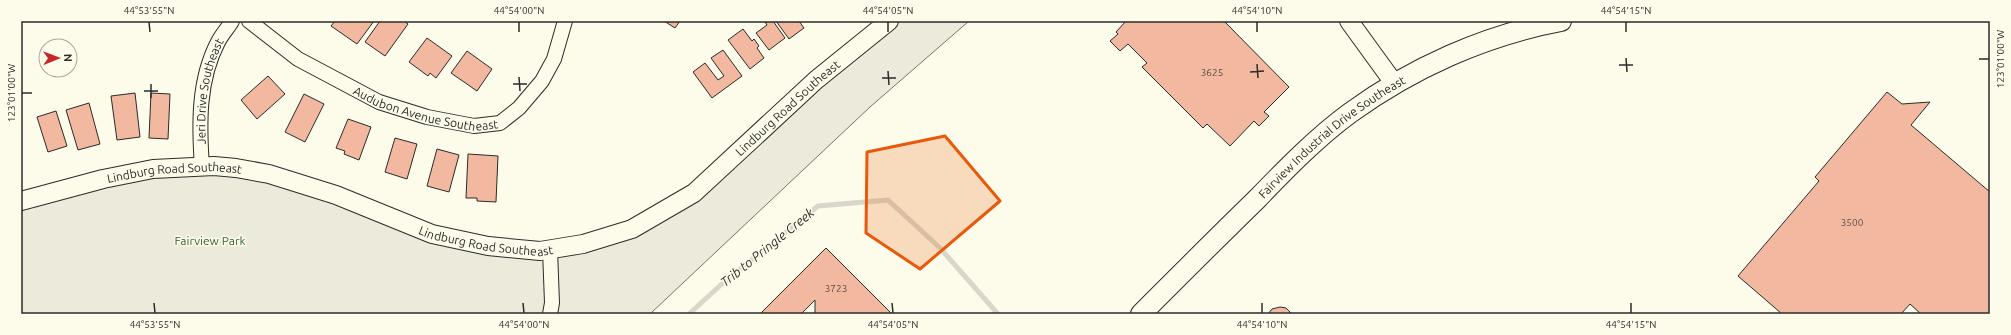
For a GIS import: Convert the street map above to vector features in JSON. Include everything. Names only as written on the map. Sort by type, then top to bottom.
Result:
[{"type":"main road","name":"Fairview Industrial Drive Southeast","points":[[1141,314],[1294,162],[1349,114],[1394,83],[1441,59],[1483,42],[1516,31],[1561,21]]},
{"type":"street","name":"Jeri Drive Southeast","points":[[202,167],[200,137],[201,106],[207,69],[218,41],[232,21]]},
{"type":"street","name":"Audubon Avenue Southeast","points":[[250,21],[298,59],[379,102],[427,117],[474,126],[500,123],[519,108],[542,81],[554,59],[565,21]]},
{"type":"street","name":"Lindburg Road Southeast","points":[[21,201],[103,179],[153,169],[202,167],[236,168],[269,174],[336,196],[432,234],[488,246],[540,251],[583,244],[632,229],[694,193],[816,80],[889,21]]},
{"type":"street","points":[[1349,21],[1394,83]]},
{"type":"street","points":[[550,250],[552,302],[550,314]]},
{"type":"highlighted area","points":[[945,136],[1000,201],[920,269],[866,233],[867,152]]},
{"type":"green space","name":"Fairview Park","points":[[889,21],[969,21],[870,107],[650,314],[21,314],[21,201],[214,166],[432,234],[539,251],[672,207]]},
{"type":"building","points":[[335,21],[374,21],[357,44],[331,26]]},
{"type":"building","points":[[380,21],[404,21],[408,24],[385,56],[365,42]]},
{"type":"building","points":[[664,21],[680,21],[675,28]]},
{"type":"building","points":[[773,21],[785,38],[769,50],[756,33],[767,25],[765,22]]},
{"type":"building","points":[[776,21],[799,21],[804,28],[789,39]]},
{"type":"building","points":[[1126,21],[1224,21],[1289,87],[1264,112],[1269,116],[1259,126],[1254,121],[1230,146],[1207,124],[1203,128],[1142,67],[1147,63],[1128,44],[1120,51],[1110,41],[1118,34],[1116,32]]},
{"type":"building","points":[[743,29],[752,41],[754,39],[759,46],[757,48],[764,58],[750,69],[728,40]]},
{"type":"building","points":[[427,38],[452,56],[436,78],[430,73],[428,76],[409,62]]},
{"type":"building","points":[[723,50],[742,76],[712,98],[693,72],[705,63],[718,80],[724,76],[711,58]]},
{"type":"building","points":[[467,51],[492,69],[477,91],[451,73]]},
{"type":"building","points":[[268,76],[285,94],[257,119],[241,100]]},
{"type":"building","points":[[1887,92],[1902,104],[1930,102],[1911,125],[1990,192],[1990,314],[1921,314],[1910,304],[1901,314],[1782,314],[1738,276],[1819,181],[1815,177]]},
{"type":"building","points":[[135,93],[140,137],[117,140],[111,96]]},
{"type":"building","points":[[151,93],[170,94],[168,139],[149,138]]},
{"type":"building","points":[[304,94],[324,104],[305,142],[285,132]]},
{"type":"building","points":[[89,103],[100,144],[78,150],[66,110]]},
{"type":"building","points":[[56,111],[67,146],[48,152],[37,117]]},
{"type":"building","points":[[348,119],[371,127],[359,160],[344,154],[345,151],[336,148]]},
{"type":"building","points":[[395,138],[417,144],[407,179],[385,172]]},
{"type":"building","points":[[437,149],[459,155],[449,192],[427,186]]},
{"type":"building","points":[[468,154],[498,156],[496,202],[477,201],[477,198],[466,198]]},
{"type":"building","points":[[826,248],[892,314],[815,314],[815,300],[801,314],[760,314]]},
{"type":"building","points":[[1280,307],[1286,308],[1292,314],[1268,314],[1272,309]]},
{"type":"waterway","name":"Trib to Pringle Creek","points":[[689,314],[724,282],[818,206],[888,200],[940,248],[998,314]]}]
